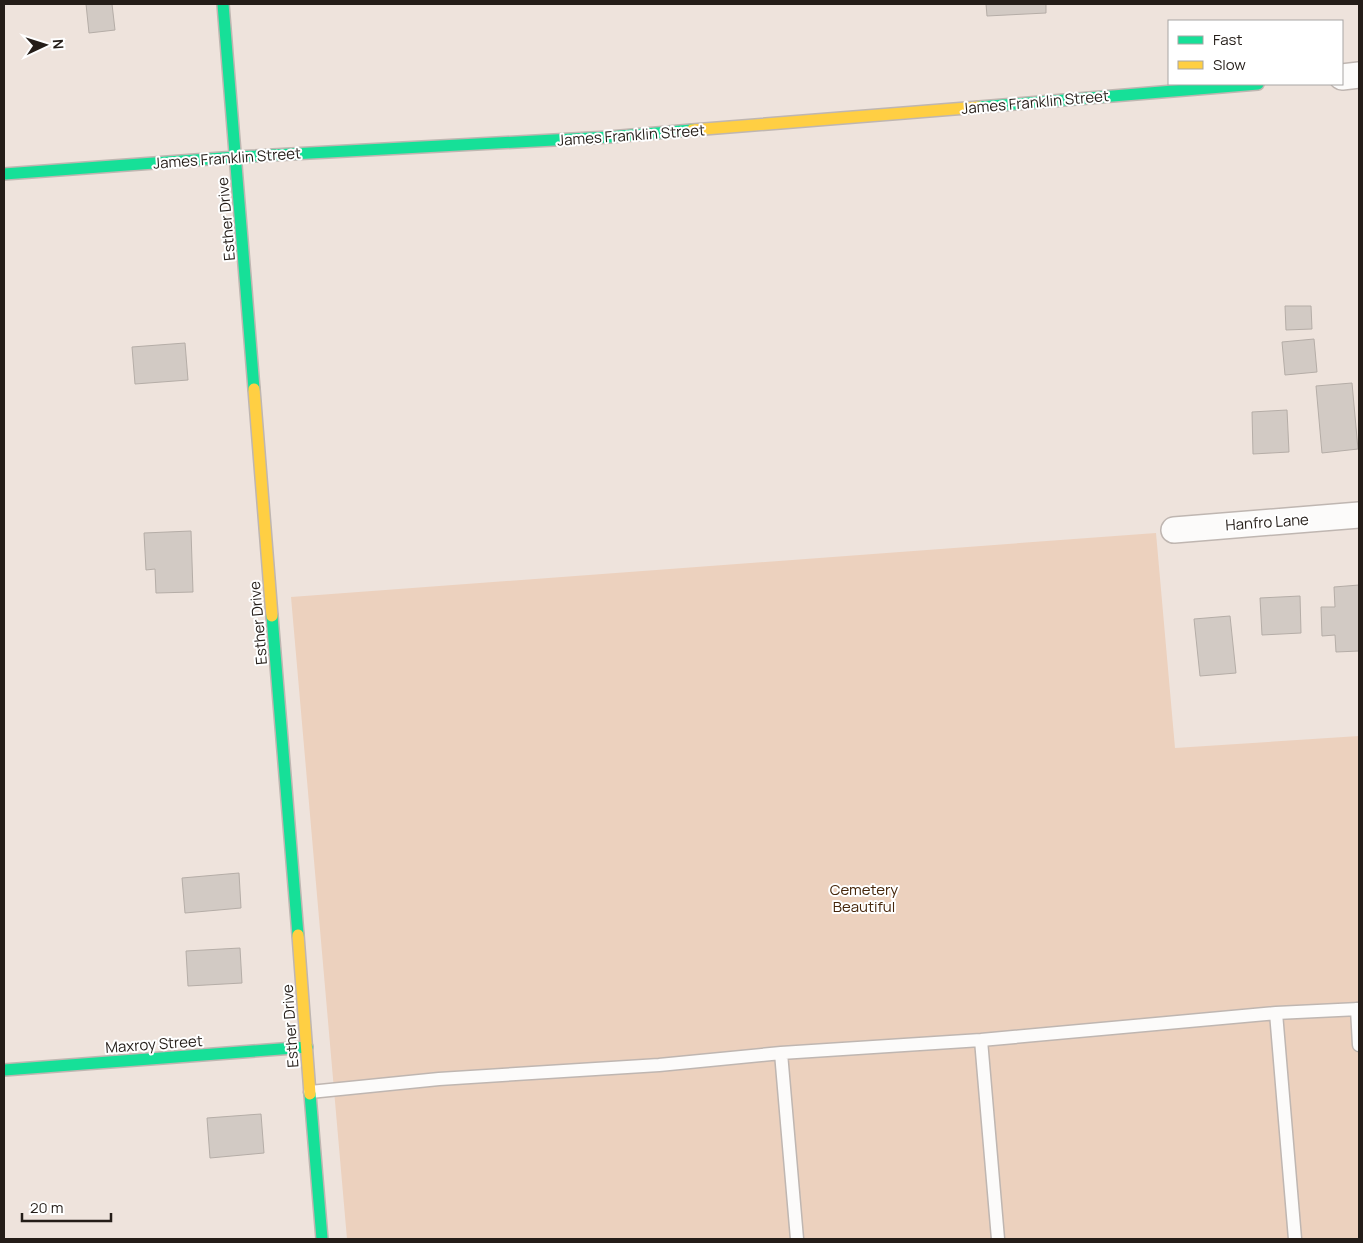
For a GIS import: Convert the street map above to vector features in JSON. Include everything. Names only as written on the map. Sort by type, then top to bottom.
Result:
[{"type":"street","name":"Esther Drive","points":[[223,4],[322,1239]]},
{"type":"street","points":[[1343,77],[1359,75]]},
{"type":"street","name":"James Franklin Street","points":[[4,174],[236,157],[609,137],[1246,85]]},
{"type":"street","name":"Hanfro Lane","points":[[1174,530],[1359,515]]},
{"type":"street","name":"Maxroy Street","points":[[4,1070],[307,1047]]},
{"type":"lane","points":[[310,1092],[439,1079],[659,1065],[781,1053],[981,1040],[1276,1013],[1358,1009],[1359,1045]]},
{"type":"lane","points":[[1276,1013],[1295,1239]]},
{"type":"lane","points":[[981,1040],[998,1239]]},
{"type":"lane","points":[[781,1053],[797,1239]]},
{"type":"green space","name":"Cemetery Beautiful","points":[[1156,533],[1175,748],[1359,736],[1359,1239],[347,1239],[291,597]]},
{"type":"building","points":[[86,4],[112,4],[115,30],[89,33]]},
{"type":"building","points":[[986,4],[1046,4],[1046,13],[987,16]]},
{"type":"building","points":[[1285,306],[1311,306],[1312,329],[1286,330]]},
{"type":"building","points":[[1314,339],[1317,372],[1285,375],[1282,342]]},
{"type":"building","points":[[185,343],[188,380],[135,384],[132,347]]},
{"type":"building","points":[[1352,383],[1358,449],[1322,453],[1316,386]]},
{"type":"building","points":[[1287,410],[1289,452],[1253,454],[1252,412]]},
{"type":"building","points":[[191,531],[193,592],[156,593],[155,569],[146,570],[144,533]]},
{"type":"building","points":[[1359,585],[1359,651],[1336,652],[1335,635],[1322,636],[1321,607],[1335,607],[1334,587]]},
{"type":"building","points":[[1300,596],[1301,633],[1262,635],[1260,598]]},
{"type":"building","points":[[1230,616],[1236,673],[1200,676],[1194,619]]},
{"type":"building","points":[[239,873],[241,908],[185,913],[182,878]]},
{"type":"building","points":[[240,948],[242,983],[188,986],[186,951]]},
{"type":"building","points":[[261,1114],[264,1153],[210,1158],[207,1118]]},
{"type":"traffic: fast","points":[[223,4],[254,389]]},
{"type":"traffic: fast","points":[[979,107],[1246,85]]},
{"type":"traffic: fast","points":[[4,174],[236,157],[609,137],[692,130]]},
{"type":"traffic: fast","points":[[272,616],[298,935]]},
{"type":"traffic: fast","points":[[4,1070],[307,1047]]},
{"type":"traffic: fast","points":[[310,1094],[322,1239]]},
{"type":"traffic: slow","points":[[692,130],[979,107]]},
{"type":"traffic: slow","points":[[254,389],[272,616]]},
{"type":"traffic: slow","points":[[298,935],[310,1094]]}]
